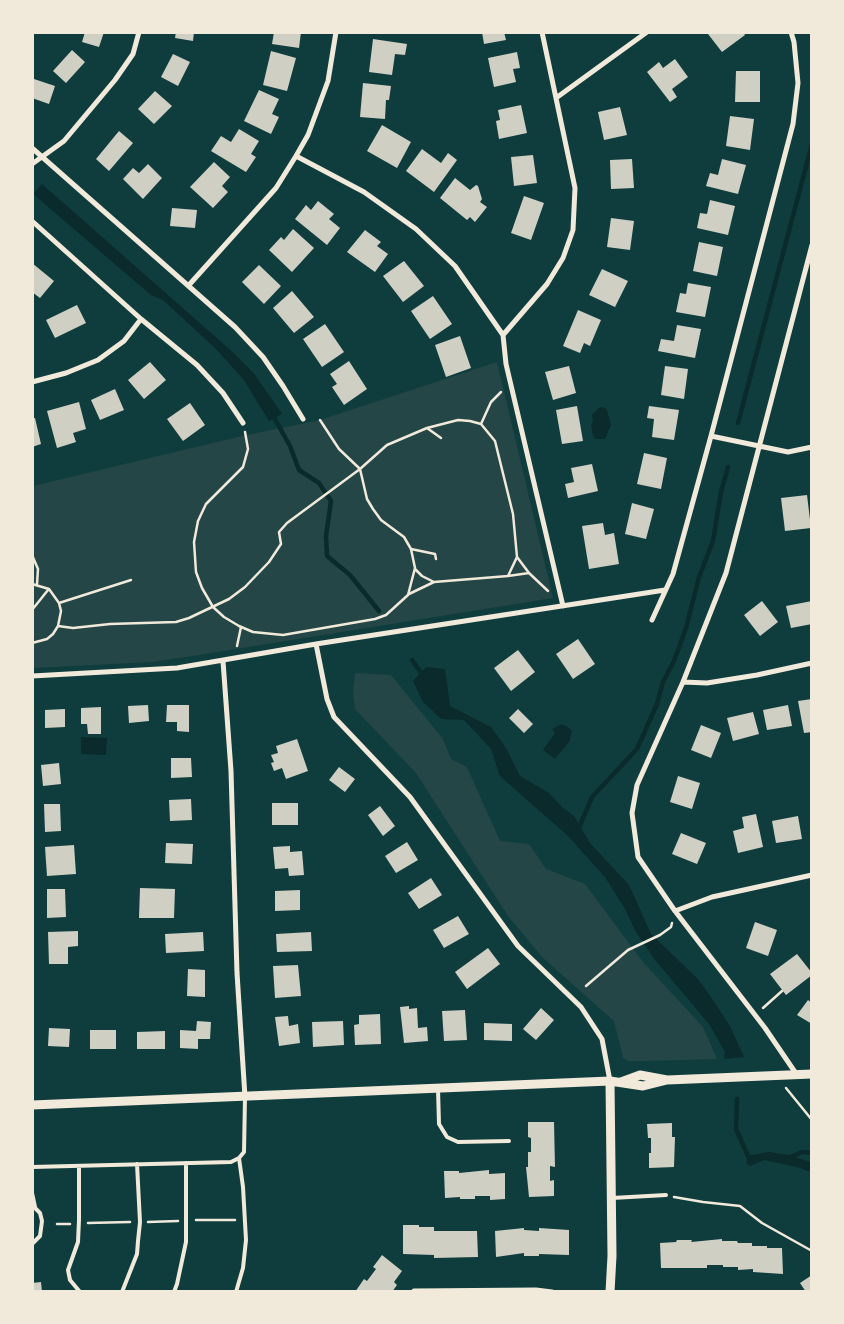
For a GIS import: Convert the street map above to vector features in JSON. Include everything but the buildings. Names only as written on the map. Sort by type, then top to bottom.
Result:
[{"type":"street","points":[[32,164],[43,158],[64,141],[115,80],[133,54],[139,32]]},
{"type":"street","points":[[189,285],[276,188],[296,156],[308,135],[328,81],[336,32]]},
{"type":"street","points":[[503,335],[547,284],[563,258],[573,230],[575,188],[542,32]]},
{"type":"street","points":[[556,98],[646,32]]},
{"type":"street","points":[[652,620],[673,574],[793,124],[798,83],[794,42],[791,32]]},
{"type":"street","points":[[32,148],[235,326],[263,357],[304,419]]},
{"type":"street","points":[[296,156],[364,192],[416,229],[455,266],[503,335],[506,364],[563,606]]},
{"type":"street","points":[[32,221],[197,366],[223,393],[243,423]]},
{"type":"street","points":[[797,1075],[754,1014],[675,911],[638,857],[632,813],[637,785],[683,682],[726,573],[812,245]]},
{"type":"street","points":[[32,382],[66,374],[98,360],[124,341],[142,319]]},
{"type":"street","points":[[711,436],[788,452],[812,447]]},
{"type":"street","points":[[32,676],[178,668],[316,644],[665,590]]},
{"type":"street","points":[[316,644],[327,699],[334,717],[410,797],[518,946],[581,1007],[602,1039],[614,1082],[610,1292]]},
{"type":"street","points":[[223,661],[231,771],[237,973],[245,1097]]},
{"type":"street","points":[[683,682],[708,683],[812,663]]},
{"type":"street","points":[[675,911],[712,897],[812,875]]},
{"type":"street","points":[[32,1105],[614,1082],[640,1075],[667,1080],[812,1074]]},
{"type":"street","points":[[414,1291],[528,1290],[552,1292]]},
{"type":"lane","points":[[438,1089],[440,1124],[447,1138],[458,1142],[509,1141]]},
{"type":"lane","points":[[32,1167],[231,1162],[239,1158],[244,1152],[245,1097]]},
{"type":"lane","points":[[236,1292],[243,1268],[246,1240],[243,1187],[239,1158]]},
{"type":"lane","points":[[174,1292],[186,1242],[186,1163]]},
{"type":"lane","points":[[122,1292],[137,1254],[140,1222],[137,1164]]},
{"type":"lane","points":[[79,1166],[78,1242],[68,1270],[70,1280],[80,1292]]},
{"type":"lane","points":[[32,1193],[34,1206],[40,1213],[42,1228],[40,1236],[32,1244]]},
{"type":"lane","points":[[612,1198],[666,1195]]},
{"type":"path","points":[[481,424],[491,402],[500,392],[506,389]]},
{"type":"path","points":[[320,420],[339,450],[360,469],[367,499],[373,510],[381,520],[404,537],[411,549],[415,568],[408,595]]},
{"type":"path","points":[[58,626],[73,628],[110,624],[176,622],[189,618],[229,599],[245,587],[269,562],[281,544],[279,532],[287,523],[360,469],[387,445],[427,428],[458,420],[481,424],[495,440],[513,514],[517,557],[528,573],[547,590]]},
{"type":"path","points":[[243,423],[248,449],[243,467],[206,504],[198,521],[195,534],[194,558],[196,572],[202,588],[213,607],[224,617],[241,627],[253,632],[282,635],[375,619],[386,614],[418,588],[434,582],[528,573]]},
{"type":"path","points":[[427,428],[441,438]]},
{"type":"path","points":[[411,549],[435,554],[436,559]]},
{"type":"path","points":[[32,554],[38,569],[37,584]]},
{"type":"path","points":[[508,576],[517,557]]},
{"type":"path","points":[[415,568],[422,576],[434,582]]},
{"type":"path","points":[[59,603],[131,580]]},
{"type":"path","points":[[32,584],[48,589],[59,603],[61,611],[58,626],[53,634],[47,639],[32,643]]},
{"type":"path","points":[[32,610],[48,589]]},
{"type":"path","points":[[237,646],[241,627]]},
{"type":"path","points":[[586,986],[628,950],[660,935],[671,927],[675,911]]},
{"type":"path","points":[[754,1014],[782,991]]},
{"type":"path","points":[[786,1088],[812,1120]]},
{"type":"path","points":[[807,1115],[812,1114]]},
{"type":"path","points":[[666,1195],[740,1206],[762,1223],[812,1251]]},
{"type":"shaded area","points":[[42,184],[236,355],[255,375],[282,414],[269,421],[244,380],[217,350],[163,300],[151,295],[33,194]]},
{"type":"shaded area","points":[[497,362],[553,598],[152,662],[33,668],[33,486],[242,436],[320,420]]},
{"type":"shaded area","points":[[600,407],[607,410],[611,425],[605,439],[595,439],[591,424],[593,422],[592,415]]},
{"type":"shaded area","points":[[426,667],[445,669],[450,706],[491,727],[506,748],[520,776],[549,793],[562,807],[574,816],[590,843],[629,885],[651,934],[697,978],[709,994],[730,1026],[744,1057],[724,1059],[725,1052],[709,1024],[655,960],[636,932],[625,909],[605,877],[567,835],[500,776],[491,749],[464,720],[441,719],[423,702],[413,681]]},
{"type":"shaded area","points":[[355,673],[391,675],[443,739],[451,759],[467,767],[500,841],[529,844],[546,869],[585,884],[643,962],[703,1027],[717,1059],[629,1061],[623,1058],[614,1021],[542,957],[508,916],[416,773],[355,709],[353,693]]},
{"type":"shaded area","points":[[562,724],[572,731],[569,742],[555,759],[543,750],[555,733],[552,729]]},
{"type":"shaded area","points":[[81,737],[107,738],[106,755],[81,754]]},
{"type":"shaded area","points":[[769,1152],[811,1162],[811,1172],[764,1160],[750,1166],[746,1163],[748,1156]]},
{"type":"waterway","points":[[738,423],[812,144]]},
{"type":"waterway","points":[[272,414],[290,446],[299,470],[319,483],[331,501],[326,536],[327,556],[350,575],[379,611]]},
{"type":"waterway","points":[[578,830],[592,797],[637,749],[657,704],[663,682],[674,661],[686,628],[699,577],[713,541],[721,492],[728,467]]},
{"type":"waterway","points":[[412,660],[424,677]]},
{"type":"waterway","points":[[737,1099],[736,1129],[748,1156],[751,1158]]},
{"type":"waterway","points":[[788,1158],[802,1152],[812,1153]]}]
